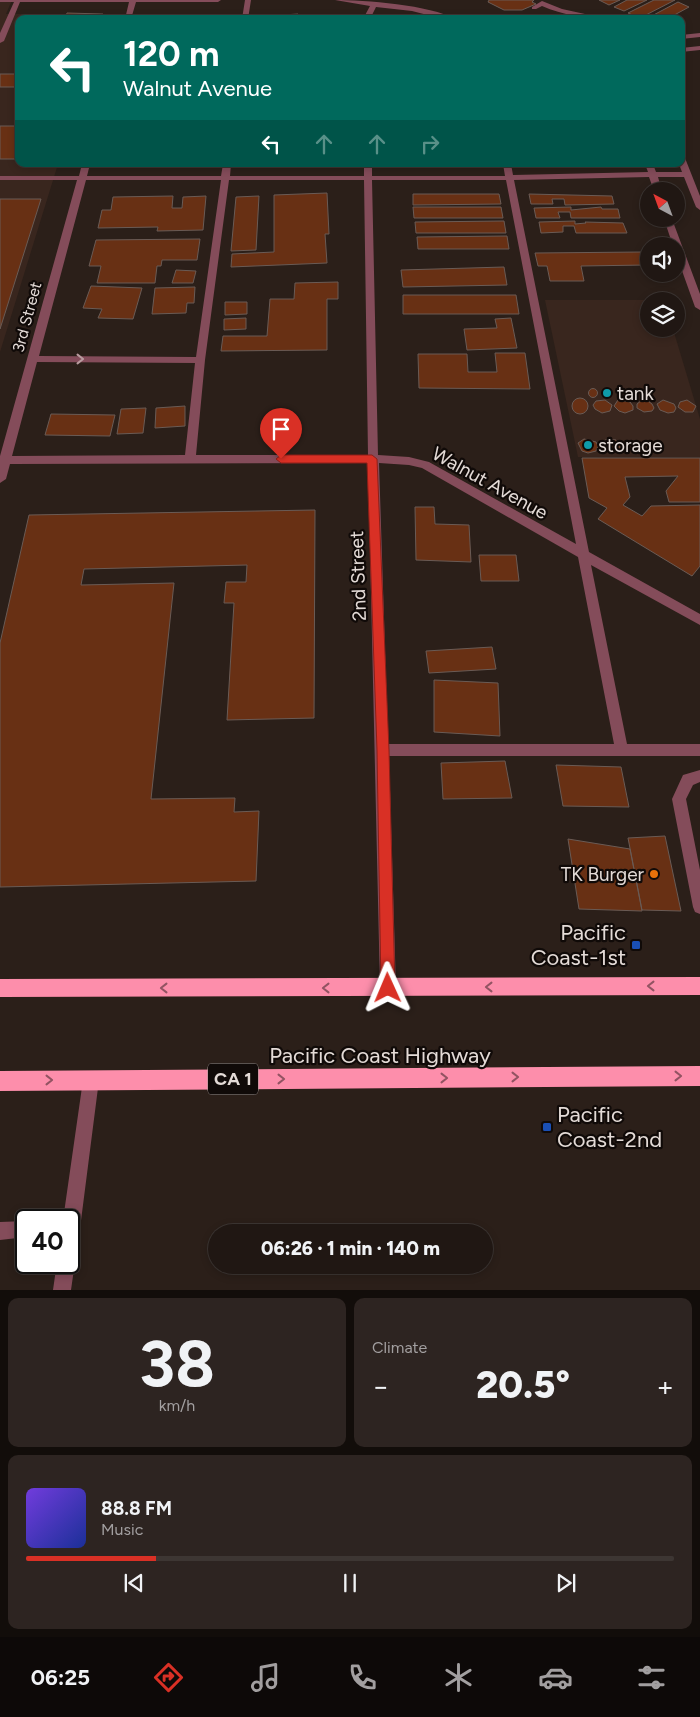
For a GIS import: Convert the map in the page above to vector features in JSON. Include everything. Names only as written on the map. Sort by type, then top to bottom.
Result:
[{"type":"highway","points":[[0,988],[700,986]]},
{"type":"highway","name":"Pacific Coast Highway","points":[[0,1080],[700,1076]]},
{"type":"street","points":[[0,0],[218,0]]},
{"type":"street","points":[[0,41],[18,0]]},
{"type":"street","points":[[129,15],[133,0]]},
{"type":"street","points":[[246,15],[248,0]]},
{"type":"street","points":[[338,0],[412,9],[436,15]]},
{"type":"street","points":[[368,15],[374,4]]},
{"type":"street","points":[[556,15],[534,8],[542,4],[560,11],[582,15]]},
{"type":"street","points":[[685,37],[700,35]]},
{"type":"street","points":[[685,50],[700,48]]},
{"type":"street","name":"3rd Street","points":[[0,479],[2,460],[85,167]]},
{"type":"street","points":[[190,459],[200,360],[227,167]]},
{"type":"street","points":[[507,167],[622,750]]},
{"type":"street","points":[[650,167],[655,182]]},
{"type":"street","points":[[684,167],[700,207]]},
{"type":"street","points":[[0,178],[225,178],[368,170],[509,178],[686,174]]},
{"type":"street","name":"2nd Street","points":[[368,170],[372,459],[383,750],[388,988]]},
{"type":"street","points":[[671,228],[700,308]]},
{"type":"street","points":[[32,359],[200,360]]},
{"type":"street","name":"Walnut Avenue","points":[[2,460],[372,459],[409,461],[425,465],[700,620]]},
{"type":"street","points":[[383,750],[700,750]]},
{"type":"street","points":[[700,776],[688,780],[679,799],[700,906]]},
{"type":"street","points":[[74,1209],[92,1080]]},
{"type":"street","points":[[0,1231],[15,1230]]},
{"type":"street","points":[[62,1290],[64,1274]]},
{"type":"shaded area","points":[[0,0],[12,0],[6,14],[107,14],[15,15],[15,167],[57,167],[0,352]]},
{"type":"shaded area","points":[[545,300],[640,300],[640,337],[675,337],[700,419],[700,457],[578,457]]},
{"type":"building","points":[[489,0],[534,0],[532,2],[536,4],[522,10],[504,10],[488,2]]},
{"type":"building","points":[[599,0],[620,0],[609,5]]},
{"type":"building","points":[[627,0],[647,0],[624,11],[614,7]]},
{"type":"building","points":[[654,0],[675,0],[646,15],[628,13]]},
{"type":"building","points":[[678,2],[689,7],[674,15],[654,15]]},
{"type":"building","points":[[67,13],[103,14],[103,15],[66,15]]},
{"type":"building","points":[[0,74],[15,74],[15,87],[0,87]]},
{"type":"building","points":[[0,126],[15,126],[15,159],[0,159]]},
{"type":"building","points":[[327,193],[329,234],[325,234],[327,263],[231,267],[232,254],[274,252],[274,195]]},
{"type":"building","points":[[413,194],[499,194],[501,204],[413,205]]},
{"type":"building","points":[[529,194],[612,196],[614,204],[565,205],[564,199],[552,199],[553,204],[531,204]]},
{"type":"building","points":[[173,196],[172,208],[182,208],[183,197],[206,196],[203,230],[157,231],[158,227],[98,228],[102,210],[111,210],[113,197]]},
{"type":"building","points":[[259,196],[256,250],[231,251],[236,197]]},
{"type":"building","points":[[0,199],[41,199],[0,329]]},
{"type":"building","points":[[413,207],[501,207],[503,218],[414,218]]},
{"type":"building","points":[[571,207],[571,210],[601,207],[602,209],[618,209],[620,218],[571,218],[570,212],[558,212],[560,218],[536,218],[534,208]]},
{"type":"building","points":[[504,221],[506,233],[416,233],[415,222]]},
{"type":"building","points":[[575,221],[575,224],[585,222],[623,223],[627,233],[576,233],[574,226],[563,226],[563,232],[541,233],[539,222]]},
{"type":"building","points":[[507,236],[509,249],[418,249],[417,237]]},
{"type":"building","points":[[200,239],[197,260],[162,260],[161,266],[157,266],[155,283],[97,283],[101,266],[89,266],[96,240]]},
{"type":"building","points":[[640,252],[640,265],[581,266],[584,281],[550,281],[547,266],[538,266],[535,253]]},
{"type":"building","points":[[504,267],[507,285],[403,287],[401,270]]},
{"type":"building","points":[[176,270],[196,271],[193,283],[172,283]]},
{"type":"building","points":[[338,282],[338,299],[327,299],[327,350],[221,351],[223,336],[267,336],[270,299],[294,299],[295,283]]},
{"type":"building","points":[[91,286],[142,288],[133,319],[98,318],[102,309],[83,308]]},
{"type":"building","points":[[195,287],[194,303],[187,303],[186,313],[152,314],[155,288]]},
{"type":"building","points":[[403,295],[516,295],[519,314],[403,314]]},
{"type":"building","points":[[225,302],[247,302],[247,314],[225,315]]},
{"type":"building","points":[[246,318],[246,329],[224,330],[224,319]]},
{"type":"building","points":[[511,318],[517,348],[467,350],[464,329],[497,328],[495,319]]},
{"type":"building","points":[[495,353],[525,353],[530,389],[419,388],[418,354],[467,354],[468,372],[497,372]]},
{"type":"building","name":"tank","points":[[607,388],[612,393],[607,398],[602,393]]},
{"type":"building","name":"storage","points":[[593,389],[597,393],[593,397],[589,393]]},
{"type":"building","name":"storage","points":[[580,398],[588,406],[580,414],[572,406]]},
{"type":"building","name":"storage","points":[[605,400],[612,405],[610,411],[602,413],[595,409],[593,405],[596,401]]},
{"type":"building","name":"storage","points":[[618,400],[630,402],[633,410],[625,413],[619,411],[614,406]]},
{"type":"building","name":"storage","points":[[642,400],[652,404],[654,408],[652,411],[644,412],[637,408],[637,404]]},
{"type":"building","name":"storage","points":[[663,400],[674,404],[676,408],[674,412],[668,413],[660,410],[657,404]]},
{"type":"building","name":"storage","points":[[687,400],[696,406],[693,412],[685,412],[678,407],[680,402]]},
{"type":"building","points":[[185,406],[185,426],[155,428],[156,408]]},
{"type":"building","points":[[146,408],[143,433],[117,434],[121,409]]},
{"type":"building","points":[[51,414],[115,415],[110,436],[45,435]]},
{"type":"building","name":"storage","points":[[584,439],[596,442],[598,446],[596,451],[588,453],[582,451],[578,443]]},
{"type":"building","name":"storage","points":[[607,439],[616,440],[620,444],[620,449],[613,453],[604,450],[601,443]]},
{"type":"building","points":[[582,458],[700,458],[700,502],[669,502],[666,491],[678,476],[625,477],[630,497],[623,505],[642,516],[651,506],[700,505],[700,566],[692,576],[598,519],[607,508],[589,498]]},
{"type":"building","points":[[415,507],[434,507],[435,524],[469,525],[471,562],[416,560]]},
{"type":"building","points":[[315,510],[314,718],[227,720],[234,603],[224,603],[226,582],[246,582],[247,565],[84,569],[81,585],[174,583],[151,799],[235,798],[234,812],[259,811],[256,881],[0,887],[0,643],[29,515]]},
{"type":"building","points":[[479,555],[516,555],[519,581],[481,581]]},
{"type":"building","points":[[492,647],[496,669],[429,673],[426,651]]},
{"type":"building","points":[[434,680],[498,683],[500,736],[434,732]]},
{"type":"building","points":[[505,761],[512,798],[443,799],[441,763]]},
{"type":"building","points":[[556,765],[621,767],[629,807],[563,806]]},
{"type":"building","name":"TK Burger","points":[[665,836],[681,911],[642,910],[628,838]]},
{"type":"building","points":[[568,839],[630,849],[642,911],[579,909]]},
{"type":"place","name":"tank","points":[[607,393]]},
{"type":"place","name":"storage","points":[[588,445]]},
{"type":"place","name":"TK Burger","points":[[654,874]]},
{"type":"place","name":"Pacific Coast-1st","points":[[636,945]]},
{"type":"place","name":"Pacific Coast-2nd","points":[[547,1127]]},
{"type":"route","points":[[281,459],[372,459],[383,750],[388,988]]}]
